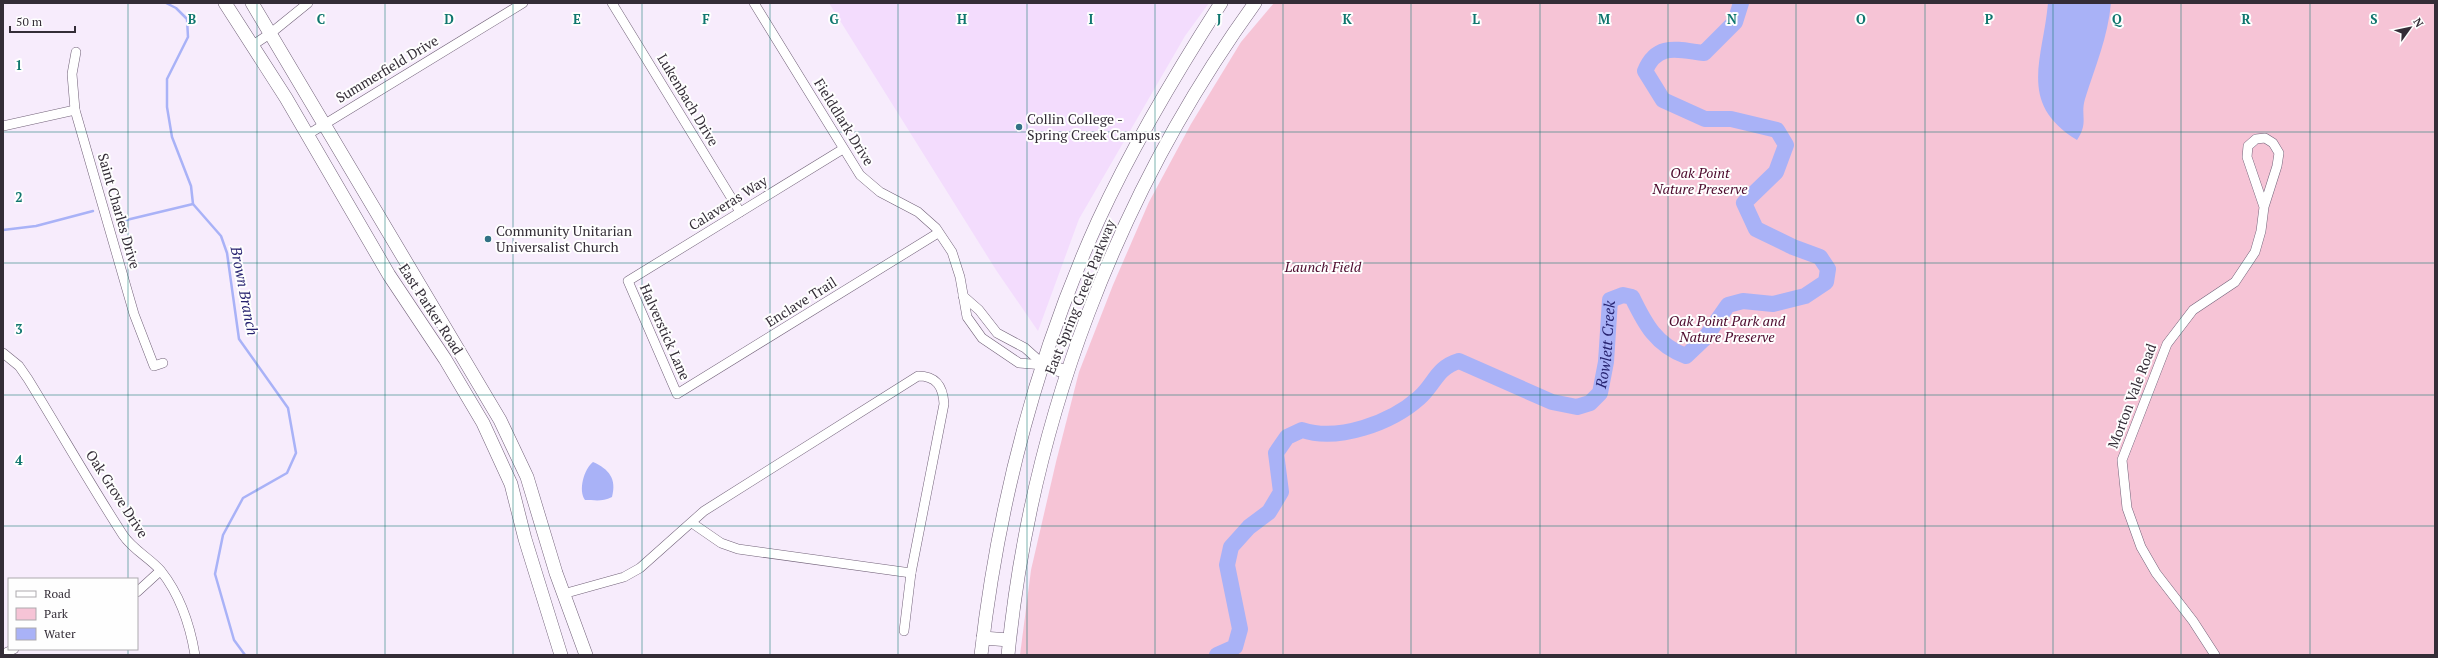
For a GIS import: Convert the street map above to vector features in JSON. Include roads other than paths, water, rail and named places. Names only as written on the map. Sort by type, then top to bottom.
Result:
[{"type":"main road","name":"East Parker Road","points":[[225,3],[253,45],[307,135],[340,194],[389,275],[445,360],[488,434],[511,484],[525,539],[561,655]]},
{"type":"main road","name":"East Parker Road","points":[[252,3],[503,426],[527,477],[563,594],[586,655]]},
{"type":"main road","name":"East Spring Creek Parkway","points":[[981,655],[990,582],[1008,490],[1044,364],[1098,221],[1162,97],[1221,3]]},
{"type":"main road","name":"East Spring Creek Parkway","points":[[1008,655],[1026,529],[1051,423],[1067,372],[1103,275],[1156,159],[1220,53],[1255,3]]},
{"type":"main road","points":[[340,194],[359,184]]},
{"type":"main road","points":[[366,237],[384,227]]},
{"type":"main road","points":[[389,275],[408,266]]},
{"type":"main road","points":[[445,360],[458,350]]},
{"type":"main road","points":[[1044,364],[1067,372]]},
{"type":"main road","points":[[488,434],[503,426]]},
{"type":"main road","points":[[511,484],[527,477]]},
{"type":"main road","points":[[544,600],[563,594]]},
{"type":"main road","points":[[983,638],[1009,640]]},
{"type":"street","points":[[253,45],[271,33],[308,3]]},
{"type":"street","name":"Summerfield Drive","points":[[307,135],[523,3]]},
{"type":"street","name":"Lukenbach Drive","points":[[612,3],[740,212]]},
{"type":"street","name":"Fielddlark Drive","points":[[754,3],[860,175],[880,192],[918,212],[938,233],[952,252],[960,277],[967,317],[982,338],[1020,363],[1044,364]]},
{"type":"street","name":"Saint Charles Drive","points":[[76,52],[72,74],[76,110],[134,314],[154,366],[163,362]]},
{"type":"street","points":[[3,126],[76,110]]},
{"type":"street","name":"Morton Vale Road","points":[[2215,655],[2193,621],[2156,573],[2141,547],[2127,508],[2122,460],[2167,344],[2193,310],[2235,282],[2255,252],[2261,231],[2264,207],[2277,166],[2278,153],[2273,143],[2265,138],[2256,139],[2248,146],[2247,157],[2264,207]]},
{"type":"street","name":"Calaveras Way","points":[[628,281],[843,149]]},
{"type":"street","name":"Enclave Trail","points":[[678,394],[938,233]]},
{"type":"street","name":"Halverstick Lane","points":[[628,281],[678,394]]},
{"type":"street","points":[[963,296],[979,310],[997,333],[1025,348],[1044,364]]},
{"type":"street","name":"Oak Grove Drive","points":[[3,353],[19,366],[28,379],[128,542],[160,571],[183,609],[190,630],[195,655]]},
{"type":"street","points":[[563,594],[624,577],[640,568],[704,511],[911,380],[918,376],[927,376],[937,381],[943,391],[944,404],[911,573],[904,631]]},
{"type":"street","points":[[692,523],[721,543],[738,549],[911,573]]},
{"type":"street","points":[[138,591],[160,571]]},
{"type":"water","points":[[2048,3],[2111,3],[2104,40],[2085,99],[2083,110],[2083,128],[2077,140],[2058,126],[2046,111],[2040,95],[2038,79],[2039,62]]},
{"type":"water","points":[[593,462],[607,471],[610,475],[613,491],[612,497],[608,499],[585,500],[583,496],[583,480],[587,469]]},
{"type":"waterway","name":"Brown Branch","points":[[166,3],[176,8],[187,19],[188,37],[167,79],[167,107],[172,137],[191,186],[193,204],[221,236],[227,253],[239,339],[288,408],[296,453],[287,473],[243,498],[223,535],[215,574],[234,640],[245,655]]},
{"type":"waterway","name":"Rowlett Creek","points":[[1217,655],[1235,647],[1240,629],[1227,565],[1231,547],[1249,527],[1269,512],[1281,492],[1276,453],[1287,437],[1302,430],[1332,434],[1347,432],[1364,428],[1379,422],[1394,415],[1419,398],[1440,372],[1451,364],[1459,361],[1552,402],[1577,407],[1590,403],[1600,393],[1606,362],[1610,300],[1623,295],[1632,297],[1647,325],[1659,340],[1686,356],[1705,338],[1728,305],[1743,301],[1773,304],[1805,296],[1826,282],[1828,269],[1820,257],[1793,247],[1756,229],[1744,203],[1776,172],[1786,145],[1777,130],[1731,119],[1705,119],[1663,100],[1645,71],[1650,62],[1662,52],[1677,50],[1704,53],[1735,22],[1741,3]]},
{"type":"waterway","points":[[118,222],[193,204]]},
{"type":"waterway","points":[[3,230],[36,226],[93,211]]},
{"type":"place","name":"Collin College - Spring Creek Campus","points":[[1019,127]]},
{"type":"place","name":"Community Unitarian Universalist Church","points":[[488,239]]},
{"type":"park label","name":"Oak Point Nature Preserve","points":[[1700,182]]},
{"type":"park label","name":"Launch Field","points":[[1323,267]]},
{"type":"park label","name":"Oak Point Park and Nature Preserve","points":[[1727,330]]}]
